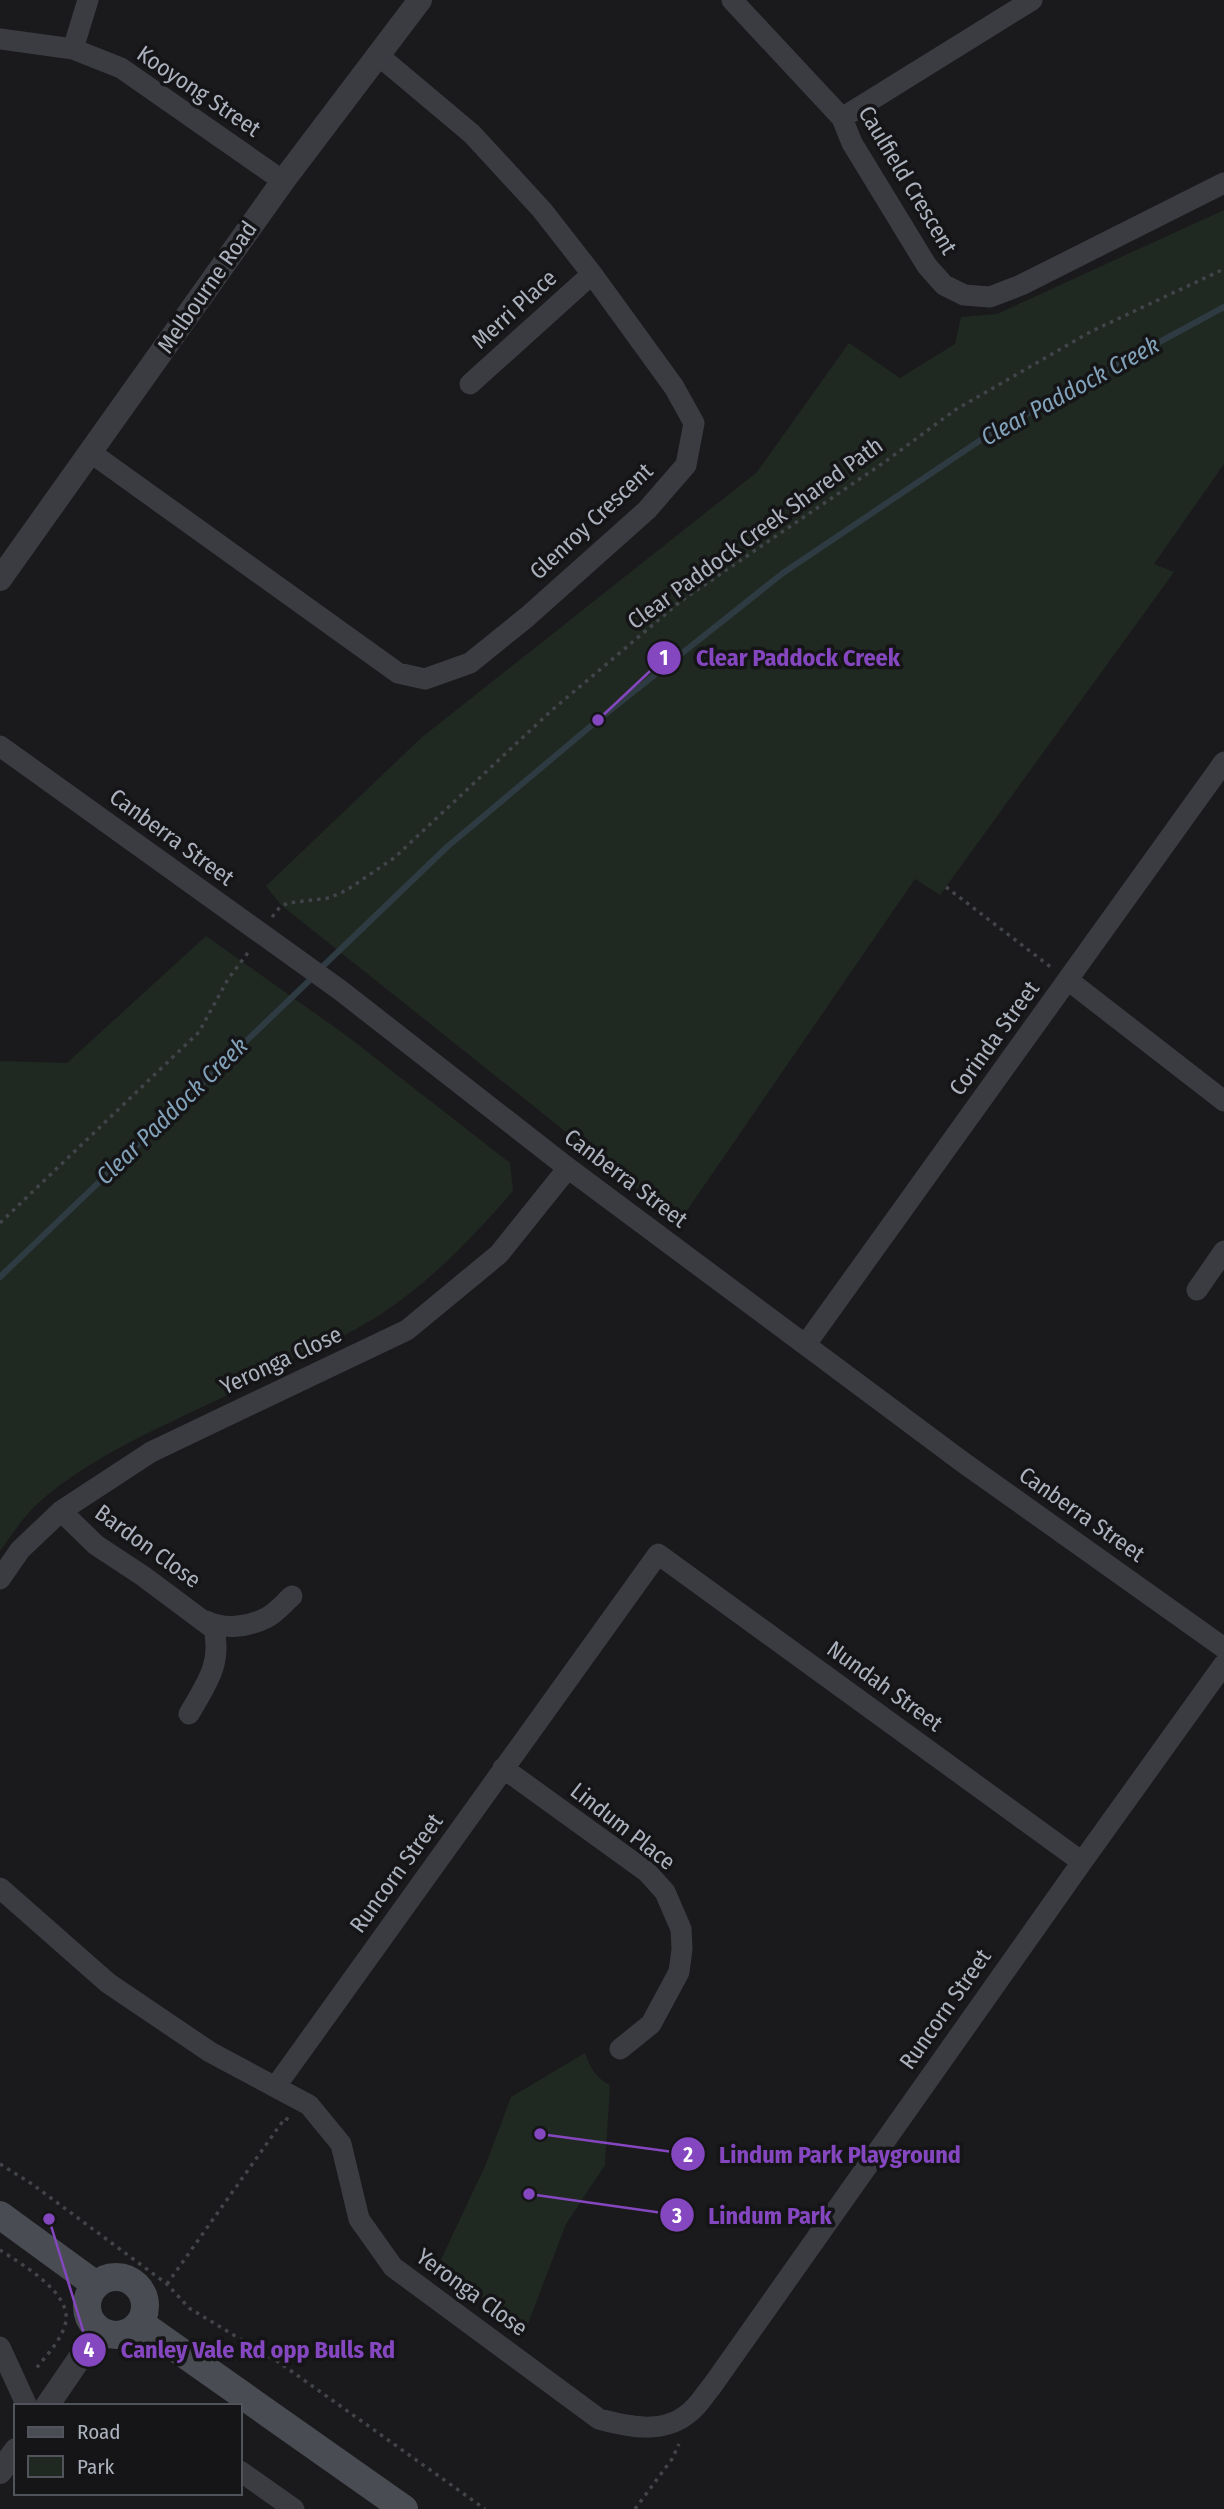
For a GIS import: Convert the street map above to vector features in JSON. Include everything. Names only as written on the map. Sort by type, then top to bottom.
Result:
[{"type":"main road","points":[[0,2216],[96,2285]]},
{"type":"main road","points":[[115,2277],[135,2283],[145,2302],[145,2313],[140,2323],[125,2334],[112,2334],[99,2329],[92,2322],[87,2308],[88,2298],[96,2285],[104,2279],[115,2277]]},
{"type":"main road","points":[[140,2323],[404,2509]]},
{"type":"street","points":[[73,49],[88,0]]},
{"type":"street","name":"Melbourne Road","points":[[0,579],[283,181],[420,0]]},
{"type":"street","name":"Caulfield Crescent","points":[[732,0],[842,118],[852,144],[927,266],[944,285],[964,295],[990,298],[1021,285],[1224,183]]},
{"type":"street","points":[[842,118],[1032,0]]},
{"type":"street","name":"Kooyong Street","points":[[0,39],[73,49],[121,68],[283,181]]},
{"type":"street","name":"Glenroy Crescent","points":[[90,452],[398,673],[425,679],[470,663],[527,617],[647,510],[686,465],[694,423],[674,387],[592,274],[542,211],[472,134],[378,55]]},
{"type":"street","name":"Merri Place","points":[[470,384],[592,274]]},
{"type":"street","name":"Canberra Street","points":[[0,746],[340,990],[568,1168],[964,1463],[1224,1648]]},
{"type":"street","name":"Corinda Street","points":[[806,1344],[1224,762]]},
{"type":"street","points":[[1068,980],[1224,1101]]},
{"type":"street","name":"Yeronga Close","points":[[0,1579],[20,1550],[61,1511],[150,1452],[407,1329],[499,1254],[568,1168]]},
{"type":"street","points":[[1196,1290],[1224,1251]]},
{"type":"street","name":"Bardon Close","points":[[61,1511],[96,1545],[216,1626],[235,1627],[267,1618],[292,1596]]},
{"type":"street","name":"Runcorn Street","points":[[276,2086],[658,1554]]},
{"type":"street","name":"Nundah Street","points":[[658,1554],[1082,1862]]},
{"type":"street","name":"Bardon Close","points":[[189,1714],[214,1671],[217,1644],[214,1629],[206,1621]]},
{"type":"street","name":"Runcorn Street","points":[[712,2386],[1224,1664]]},
{"type":"street","name":"Lindum Place","points":[[503,1768],[647,1872],[665,1892],[674,1909],[681,1929],[679,1972],[651,2024],[620,2049]]},
{"type":"street","name":"Yeronga Close","points":[[0,1888],[108,1983],[210,2052],[309,2105],[341,2144],[359,2219],[393,2267],[599,2419],[629,2427],[660,2427],[690,2413],[712,2386]]},
{"type":"street","points":[[48,2404],[99,2329]]},
{"type":"street","points":[[0,2347],[26,2404]]},
{"type":"street","points":[[0,2472],[14,2453]]},
{"type":"street","points":[[242,2472],[294,2509]]},
{"type":"path","name":"Clear Paddock Creek Shared Path","points":[[274,915],[288,903],[329,898],[347,890],[394,858],[551,710],[681,601],[886,461],[955,410],[1092,331],[1224,269]]},
{"type":"path","points":[[946,887],[1068,980]]},
{"type":"path","points":[[0,1223],[200,1032],[228,979],[247,956]]},
{"type":"path","points":[[167,2284],[285,2119],[294,2123]]},
{"type":"path","points":[[0,2164],[32,2184],[167,2284],[189,2308],[280,2363],[485,2509]]},
{"type":"path","points":[[0,2249],[54,2290],[66,2307],[66,2322],[61,2335],[34,2371]]},
{"type":"path","points":[[635,2509],[672,2459],[680,2440]]},
{"type":"green space","points":[[1224,210],[1224,464],[1154,564],[1174,572],[940,895],[915,879],[679,1222],[281,905],[266,886],[421,738],[757,472],[849,343],[900,378],[955,344],[961,317],[997,314]]},
{"type":"green space","points":[[206,936],[347,1036],[510,1163],[513,1191],[447,1261],[391,1307],[335,1340],[224,1388],[230,1394],[130,1442],[81,1470],[37,1504],[0,1551],[0,1061],[67,1063]]},
{"type":"green space","points":[[585,2053],[594,2072],[610,2085],[605,2165],[566,2224],[526,2329],[438,2266],[486,2164],[511,2097]]},
{"type":"waterway","name":"Clear Paddock Creek","points":[[320,969],[447,847],[598,720],[783,573],[988,435],[1224,307]]},
{"type":"waterway","name":"Clear Paddock Creek","points":[[0,1277],[313,977]]},
{"type":"place","name":"Clear Paddock Creek","points":[[598,720]]},
{"type":"place","name":"Lindum Park Playground","points":[[540,2134]]},
{"type":"place","name":"Lindum Park","points":[[529,2194]]},
{"type":"place","name":"Canley Vale Rd opp Bulls Rd","points":[[49,2219]]}]
